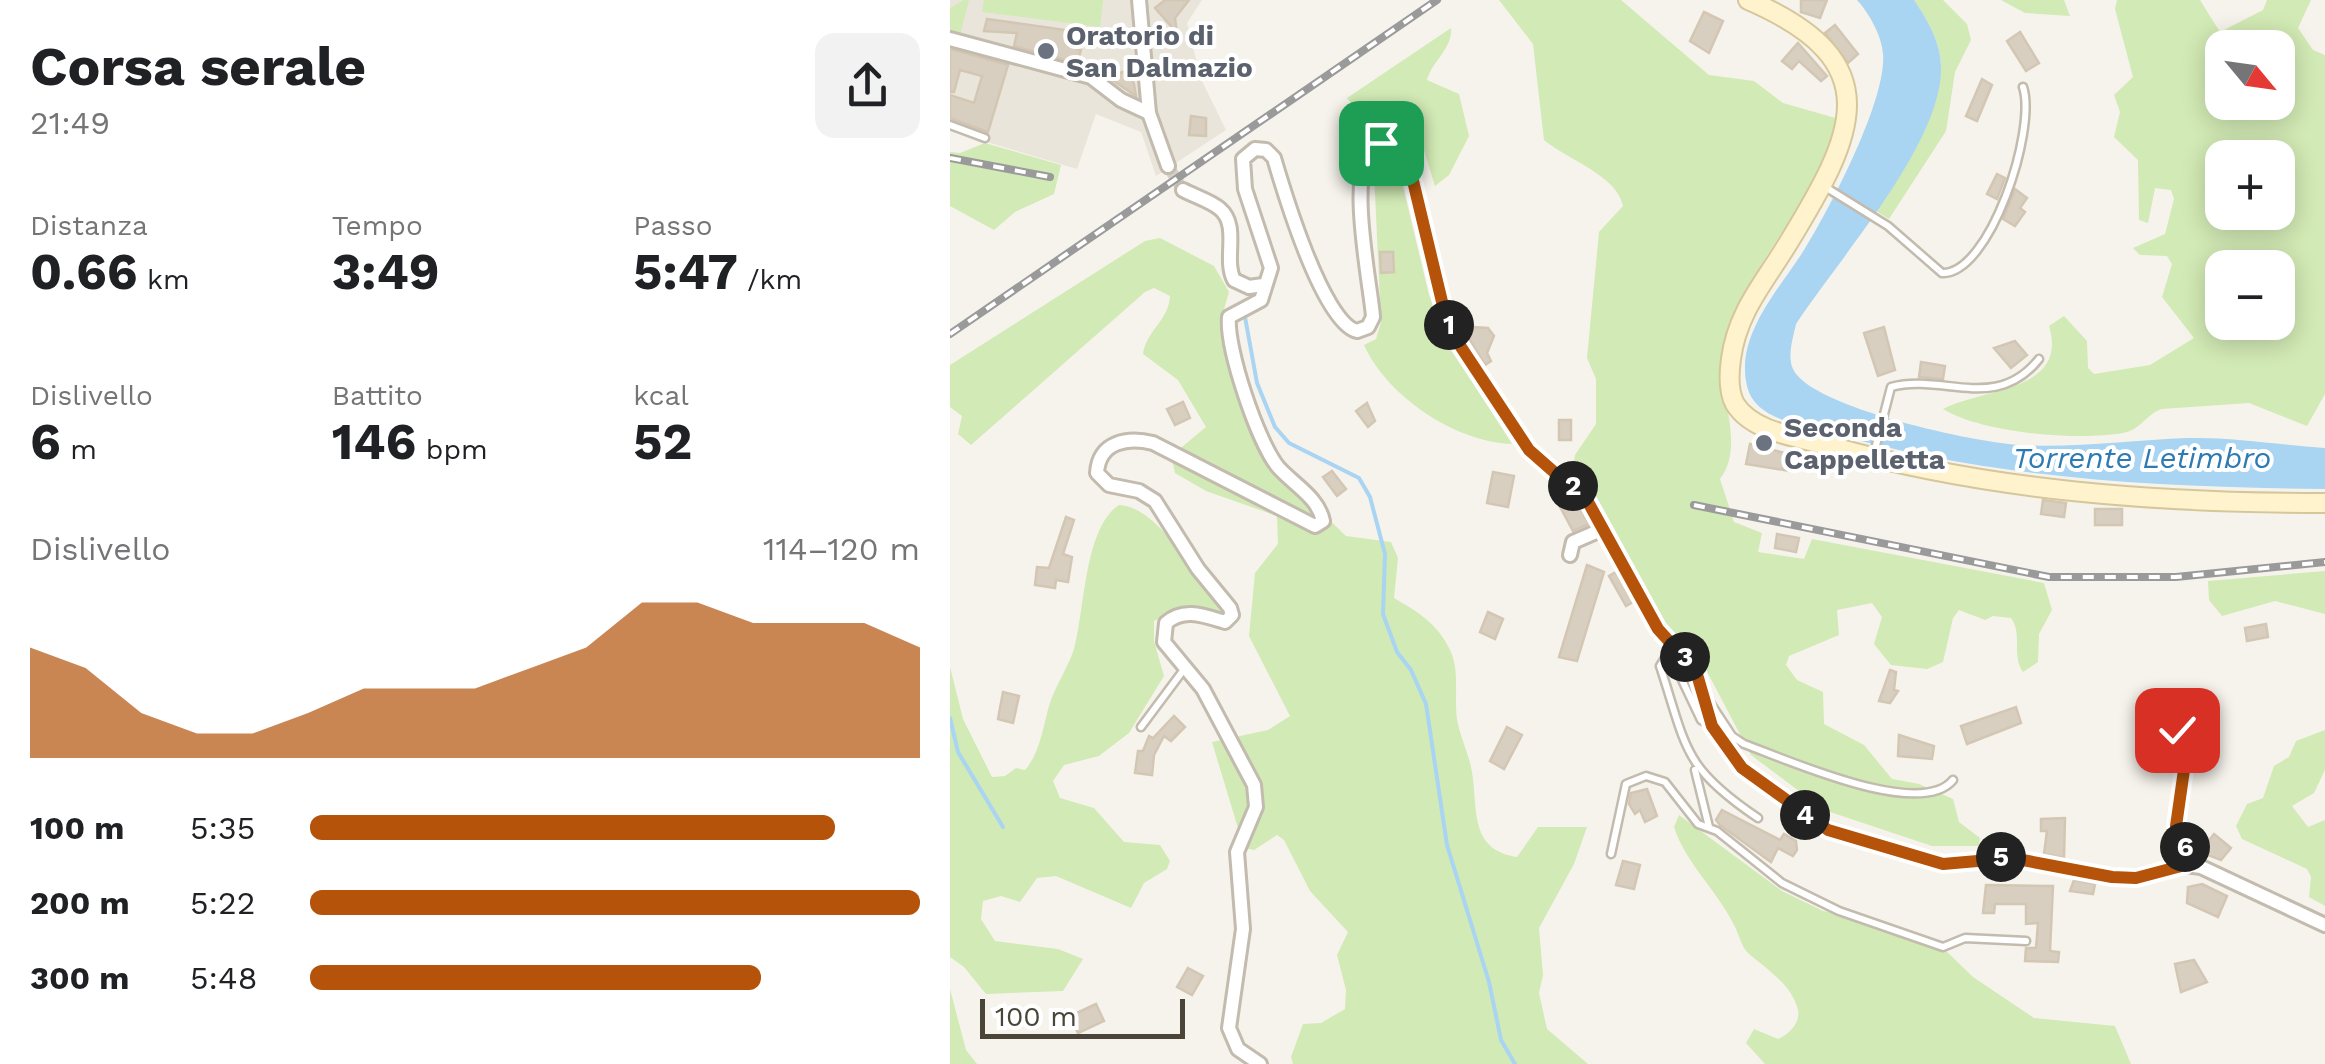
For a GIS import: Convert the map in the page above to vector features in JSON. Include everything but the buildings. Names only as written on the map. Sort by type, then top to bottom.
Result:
[{"type":"main road","points":[[1748,0],[1788,17],[1816,37],[1843,73],[1850,103],[1826,187],[1740,320],[1732,352],[1730,390],[1736,405],[1760,425],[1873,455],[2066,492],[2325,502]]},
{"type":"street","points":[[1139,0],[1148,113],[1168,166]]},
{"type":"street","points":[[950,39],[1090,76],[1121,100],[1148,113]]},
{"type":"street","points":[[1260,1064],[1238,1049],[1229,1028],[1244,929],[1237,852],[1256,807],[1256,796],[1203,689],[1164,642],[1166,623],[1183,613],[1225,622],[1232,615],[1155,501],[1139,491],[1103,482],[1098,464],[1105,451],[1121,440],[1153,443],[1302,520],[1320,525],[1319,507],[1270,456],[1248,403],[1229,336],[1229,317],[1261,300],[1271,268],[1245,188],[1242,164],[1246,154],[1261,149],[1274,158],[1303,246],[1342,323],[1357,331],[1368,327],[1373,317],[1364,236],[1363,165],[1375,146],[1388,142],[1401,148],[1455,338],[1526,445],[1588,502],[1658,629],[1696,671],[1712,726],[1742,768],[1828,830],[1943,864],[2012,858],[2124,878],[2185,865],[2228,878],[2325,925]]},
{"type":"street","points":[[1183,190],[1220,208],[1230,222],[1228,270],[1234,280],[1249,287],[1263,285]]},
{"type":"street","points":[[1570,555],[1573,542],[1603,529]]},
{"type":"lane","points":[[1826,187],[1888,226],[1942,274],[1962,266],[1991,224],[2018,170],[2028,130],[2029,103],[2024,87]]},
{"type":"lane","points":[[950,126],[985,138]]},
{"type":"lane","points":[[1873,455],[1885,406],[1895,385],[1992,387],[2020,379],[2040,359]]},
{"type":"lane","points":[[1709,827],[1693,764],[1660,666],[1665,658],[1673,660],[1683,676],[1701,720],[1712,726]]},
{"type":"lane","points":[[1141,728],[1186,666]]},
{"type":"lane","points":[[1705,695],[1732,736],[1744,744],[1843,778],[1905,795],[1925,795],[1953,780]]},
{"type":"lane","points":[[2151,738],[2177,730],[2183,739],[2185,763],[2176,826],[2185,841],[2185,865]]},
{"type":"lane","points":[[1693,764],[1718,789],[1758,818]]},
{"type":"lane","points":[[1611,854],[1621,794],[1636,778],[1665,782],[1692,819],[1709,827],[1800,894],[1943,948],[1965,938],[2026,940]]},
{"type":"shaded area","points":[[950,0],[1202,0],[1187,23],[1201,79],[1226,130],[1156,176],[1141,132],[1096,114],[1077,169],[950,131]]},
{"type":"green space","points":[[969,0],[960,35],[950,33],[950,8]]},
{"type":"green space","points":[[984,0],[1103,0],[1100,27],[982,12]]},
{"type":"green space","points":[[1499,0],[1621,0],[1709,75],[1754,81],[1783,103],[1839,119],[1816,178],[1748,286],[1724,344],[1723,378],[1731,448],[1720,479],[1734,522],[1762,533],[1758,552],[1804,559],[1812,539],[2044,583],[2052,610],[2039,634],[2038,662],[2023,672],[2011,618],[1993,616],[1985,620],[1959,610],[1953,618],[1943,662],[1927,669],[1891,665],[1874,644],[1882,617],[1872,603],[1837,610],[1839,635],[1789,656],[1786,665],[1797,680],[1823,692],[1824,724],[1864,745],[1892,779],[1919,784],[1953,799],[1959,822],[1980,838],[1979,846],[1932,846],[1824,810],[1751,755],[1703,664],[1666,625],[1594,499],[1572,473],[1575,455],[1596,424],[1596,379],[1587,358],[1599,232],[1623,206],[1611,185],[1544,140],[1533,44]]},
{"type":"green space","points":[[1914,0],[1943,0],[1967,24],[1971,40],[1955,72],[1946,131],[1889,219],[1876,211],[1917,139],[1940,77],[1938,46]]},
{"type":"green space","points":[[2001,0],[2064,0],[2070,16],[2025,13]]},
{"type":"green space","points":[[2117,0],[2200,0],[2219,30],[2205,30],[2205,120],[2295,120],[2295,30],[2224,30],[2263,10],[2267,0],[2311,0],[2298,28],[2313,50],[2325,55],[2325,394],[2307,426],[2249,403],[2162,409],[2123,433],[2056,435],[1981,424],[1943,409],[2035,376],[2046,364],[2052,348],[2049,326],[2064,316],[2087,341],[2088,368],[2094,374],[2150,365],[2194,338],[2162,297],[2172,264],[2167,256],[2140,255],[2133,248],[2165,234],[2174,199],[2171,190],[2155,188],[2148,223],[2139,220],[2138,160],[2114,137],[2120,112],[2114,95],[2133,77],[2115,9]]},
{"type":"green space","points":[[1451,28],[1449,42],[1427,80],[1459,94],[1469,136],[1449,175],[1435,186],[1424,150],[1394,134],[1382,119],[1368,125],[1347,98]]},
{"type":"green space","points":[[985,143],[1061,165],[1054,194],[1015,212],[994,230],[950,206],[950,152],[960,153]]},
{"type":"green space","points":[[1384,158],[1392,158],[1400,174],[1429,295],[1452,350],[1512,444],[1468,435],[1425,413],[1389,382],[1364,345],[1376,339],[1381,322],[1374,172]]},
{"type":"green space","points":[[1160,238],[1214,266],[1229,292],[1221,320],[1261,454],[1346,536],[1391,542],[1398,558],[1394,598],[1426,619],[1445,641],[1455,666],[1457,719],[1471,765],[1483,837],[1502,853],[1517,857],[1538,827],[1587,827],[1574,864],[1539,928],[1543,975],[1539,993],[1547,1029],[1588,1064],[1293,1064],[1291,1057],[1303,1024],[1321,1023],[1345,1009],[1346,990],[1337,955],[1348,932],[1310,891],[1284,840],[1277,835],[1254,850],[1244,848],[1212,742],[1268,730],[1290,716],[1249,636],[1255,573],[1278,544],[1277,516],[1206,491],[1175,473],[1171,456],[1206,427],[1178,380],[1143,354],[1166,312],[1170,296],[1154,288],[1145,292],[971,445],[958,434],[962,416],[950,407],[950,365],[1145,241]]},
{"type":"green space","points":[[1119,505],[1134,509],[1164,531],[1225,613],[1184,606],[1154,621],[1154,641],[1164,676],[1129,733],[1099,756],[1064,765],[1053,781],[1060,798],[1094,808],[1124,842],[1160,845],[1170,861],[1167,869],[1144,883],[1131,908],[1056,876],[1037,878],[1020,902],[1001,896],[983,901],[981,919],[995,941],[1058,949],[1083,959],[1063,991],[986,994],[964,967],[950,957],[950,667],[963,719],[992,777],[1005,776],[1016,768],[1025,770],[1038,748],[1052,699],[1074,649],[1092,550],[1107,516]]},
{"type":"green space","points":[[2325,571],[2325,614],[2275,601],[2222,616],[2209,600],[2208,581]]},
{"type":"green space","points":[[2325,730],[2325,770],[2314,793],[2292,806],[2308,827],[2325,820],[2325,906],[2309,897],[2311,877],[2307,869],[2242,839],[2236,826],[2247,804],[2263,798],[2274,766],[2289,757],[2296,741]]},
{"type":"green space","points":[[1679,815],[1782,891],[1823,911],[1851,915],[1941,946],[1973,977],[2034,1018],[2115,1026],[2131,1064],[1765,1064],[1746,1043],[1754,1029],[1778,1039],[1790,1031],[1798,1015],[1795,1001],[1744,947],[1727,912],[1679,840],[1674,827]]},
{"type":"green space","points":[[950,989],[966,1050],[977,1064],[950,1064]]},
{"type":"water","name":"Torrente Letimbro","points":[[1857,0],[1914,0],[1937,42],[1941,71],[1936,101],[1905,168],[1796,324],[1791,364],[1806,383],[1862,410],[1999,443],[2062,445],[2205,438],[2325,448],[2325,489],[2200,486],[2012,470],[1889,448],[1792,423],[1759,406],[1747,386],[1745,367],[1753,331],[1841,183],[1866,126],[1882,74],[1880,40]]},
{"type":"waterway","points":[[1245,317],[1257,383],[1275,427],[1289,443],[1359,478],[1370,497],[1385,554],[1383,614],[1397,652],[1411,670],[1426,704],[1447,845],[1489,982],[1501,1040],[1515,1064]]},
{"type":"waterway","points":[[950,718],[958,752],[1003,827]]},
{"type":"tunnel","points":[[1168,166],[1183,190]]},
{"type":"railway","points":[[950,334],[1437,0]]},
{"type":"railway","points":[[950,158],[1050,177]]},
{"type":"railway","points":[[1694,505],[2049,577],[2176,577],[2325,562]]},
{"type":"place","name":"Oratorio di San Dalmazio","points":[[1046,51]]},
{"type":"place","name":"Seconda Cappelletta","points":[[1764,443]]},
{"type":"route","points":[[1381,143],[1395,144],[1406,153],[1444,310],[1455,338],[1529,450],[1564,476],[1588,502],[1658,629],[1696,671],[1712,726],[1725,749],[1758,782],[1828,830],[1943,864],[1999,857],[2136,878],[2185,865],[2185,841],[2176,826],[2185,763],[2183,739],[2177,730]]}]
